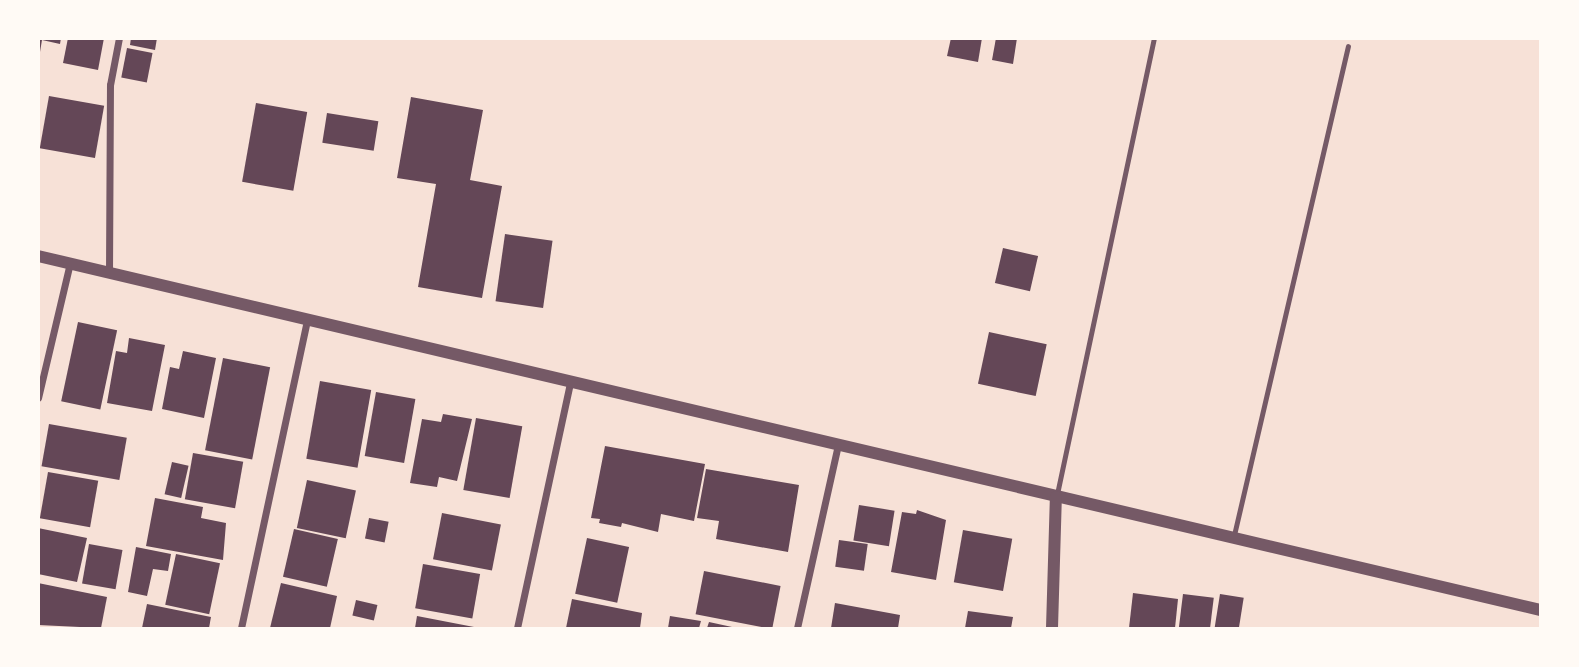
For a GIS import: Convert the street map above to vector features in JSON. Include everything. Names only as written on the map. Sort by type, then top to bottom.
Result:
[{"type":"street","points":[[109,273],[110,85],[118,38]]},
{"type":"street","points":[[38,257],[1056,497],[1234,535],[1541,610]]},
{"type":"street","points":[[38,398],[70,263]]},
{"type":"street","points":[[241,628],[307,320]]},
{"type":"street","points":[[517,628],[570,382]]},
{"type":"street","points":[[797,628],[838,444]]},
{"type":"street","points":[[1052,628],[1056,497]]},
{"type":"lane","points":[[1056,497],[1154,38]]},
{"type":"lane","points":[[1234,535],[1348,46]]},
{"type":"building","points":[[38,38],[61,38],[60,44],[42,40],[40,52]]},
{"type":"building","points":[[68,38],[104,38],[98,70],[63,63]]},
{"type":"building","points":[[131,38],[157,38],[155,50],[130,45]]},
{"type":"building","points":[[951,38],[982,38],[978,62],[947,56]]},
{"type":"building","points":[[996,38],[1017,38],[1013,64],[992,60]]},
{"type":"building","points":[[127,48],[153,53],[147,82],[121,77]]},
{"type":"building","points":[[49,96],[104,106],[95,158],[40,148]]},
{"type":"building","points":[[411,97],[483,110],[470,180],[502,186],[482,298],[418,287],[436,184],[397,178]]},
{"type":"building","points":[[256,103],[307,112],[293,191],[242,182]]},
{"type":"building","points":[[327,113],[378,121],[374,151],[322,143]]},
{"type":"building","points":[[505,234],[553,241],[543,308],[496,301]]},
{"type":"building","points":[[1003,248],[1038,256],[1030,291],[995,283]]},
{"type":"building","points":[[78,322],[117,330],[100,410],[61,401]]},
{"type":"building","points":[[989,332],[1047,344],[1036,396],[978,384]]},
{"type":"building","points":[[129,338],[165,345],[152,411],[107,403],[116,351],[127,353]]},
{"type":"building","points":[[183,351],[216,358],[204,418],[162,409],[170,367],[179,369]]},
{"type":"building","points":[[223,358],[270,367],[252,459],[205,450]]},
{"type":"building","points":[[320,381],[371,390],[357,468],[306,459]]},
{"type":"building","points":[[376,392],[415,399],[404,463],[365,456]]},
{"type":"building","points":[[443,414],[472,419],[457,481],[439,477],[437,487],[410,483],[422,419],[441,422]]},
{"type":"building","points":[[476,418],[522,426],[510,498],[463,490]]},
{"type":"building","points":[[49,424],[127,438],[119,480],[42,466]]},
{"type":"building","points":[[605,446],[705,464],[694,521],[661,514],[658,532],[622,523],[621,527],[599,523],[600,519],[591,518]]},
{"type":"building","points":[[193,453],[243,462],[235,508],[185,499]]},
{"type":"building","points":[[172,462],[189,466],[181,498],[165,494]]},
{"type":"building","points":[[706,469],[799,485],[788,552],[716,539],[719,521],[697,518]]},
{"type":"building","points":[[48,472],[98,481],[90,527],[40,518]]},
{"type":"building","points":[[307,480],[356,490],[346,538],[297,528]]},
{"type":"building","points":[[155,498],[203,507],[201,518],[226,523],[223,560],[146,546]]},
{"type":"building","points":[[859,505],[895,511],[889,546],[853,541]]},
{"type":"building","points":[[917,510],[946,520],[936,580],[891,572],[902,512],[916,514]]},
{"type":"building","points":[[442,513],[501,524],[492,571],[433,559]]},
{"type":"building","points":[[369,518],[389,522],[385,542],[365,539]]},
{"type":"building","points":[[38,528],[87,538],[77,582],[38,574]]},
{"type":"building","points":[[294,529],[338,539],[327,587],[283,577]]},
{"type":"building","points":[[963,530],[1012,539],[1003,591],[954,582]]},
{"type":"building","points":[[587,538],[629,547],[617,603],[575,594]]},
{"type":"building","points":[[839,540],[868,544],[864,571],[835,567]]},
{"type":"building","points":[[89,544],[122,550],[116,589],[82,583]]},
{"type":"building","points":[[136,547],[171,554],[168,571],[153,569],[147,596],[128,592]]},
{"type":"building","points":[[176,554],[220,563],[209,614],[165,605]]},
{"type":"building","points":[[423,564],[480,574],[472,618],[415,608]]},
{"type":"building","points":[[704,571],[781,586],[772,628],[696,614]]},
{"type":"building","points":[[38,583],[107,597],[101,628],[38,625]]},
{"type":"building","points":[[281,583],[337,596],[330,628],[270,628]]},
{"type":"building","points":[[1133,593],[1178,599],[1175,628],[1129,628]]},
{"type":"building","points":[[1183,594],[1214,598],[1210,628],[1179,628]]},
{"type":"building","points":[[1220,594],[1244,598],[1239,628],[1215,628]]},
{"type":"building","points":[[572,599],[642,613],[640,628],[566,628]]},
{"type":"building","points":[[356,600],[377,605],[374,621],[352,616]]},
{"type":"building","points":[[835,603],[900,615],[898,628],[831,628]]},
{"type":"building","points":[[147,604],[211,617],[209,628],[142,628]]},
{"type":"building","points":[[968,611],[1013,617],[1011,628],[965,628]]},
{"type":"building","points":[[417,616],[474,627],[474,628],[415,628]]},
{"type":"building","points":[[670,616],[701,621],[699,628],[668,628]]},
{"type":"building","points":[[709,622],[732,627],[732,628],[707,628]]}]
